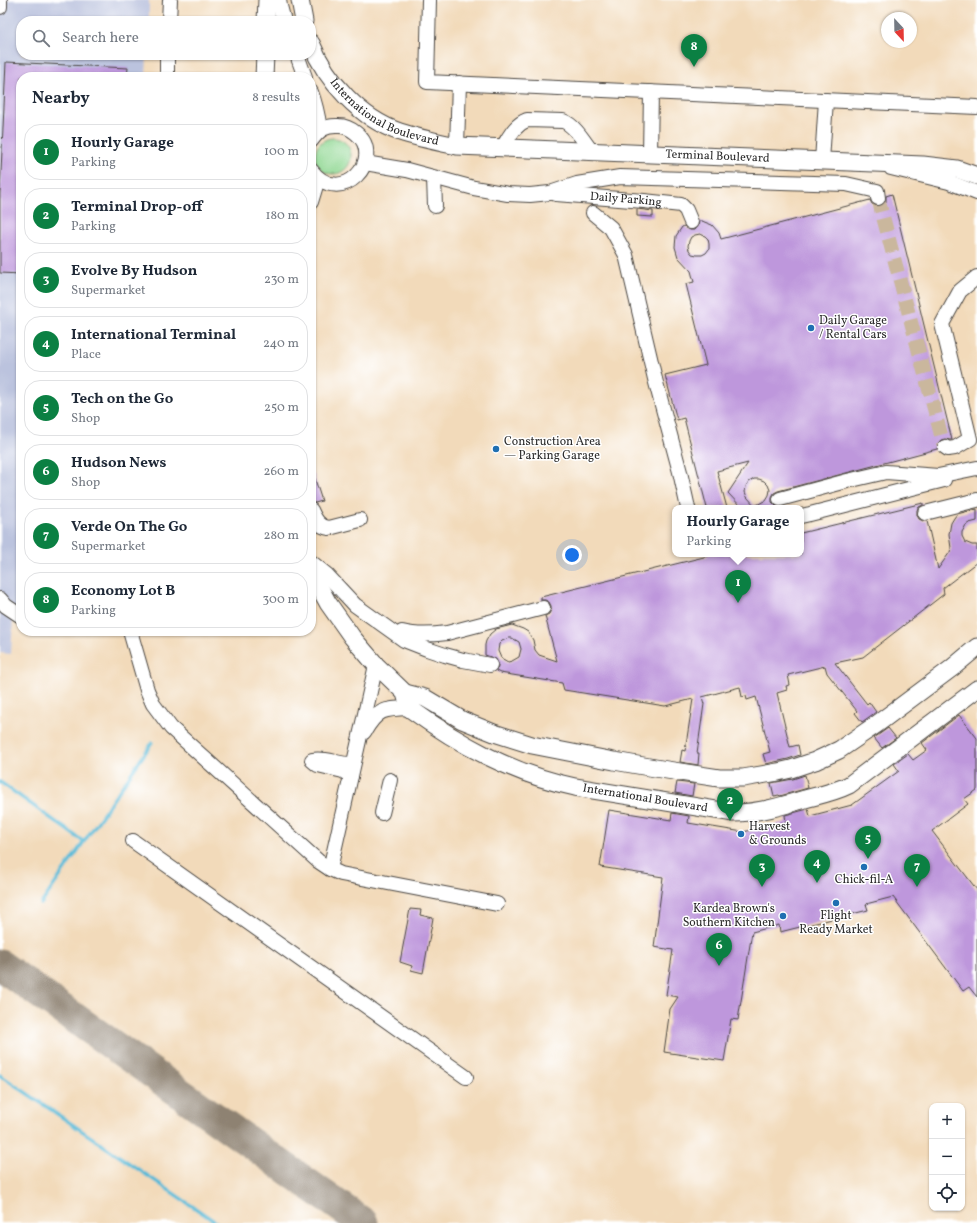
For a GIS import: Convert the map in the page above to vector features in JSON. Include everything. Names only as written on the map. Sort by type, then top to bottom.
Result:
[{"type":"main road","points":[[266,16],[267,0]]},
{"type":"main road","points":[[300,0],[303,16]]},
{"type":"main road","name":"International Boulevard","points":[[316,54],[330,79],[362,110],[399,132],[457,146]]},
{"type":"main road","points":[[264,72],[265,60]]},
{"type":"main road","name":"Terminal Boulevard","points":[[457,146],[938,166],[957,169],[977,176]]},
{"type":"main road","name":"International Boulevard","points":[[316,581],[339,621],[376,665],[407,700],[453,738],[486,756],[519,771],[560,784],[718,810],[742,813],[750,812],[776,807],[836,791],[849,785],[977,689]]},
{"type":"main road","name":"International Boulevard","points":[[407,700],[425,698],[462,720],[494,733],[532,745],[614,761],[719,778],[743,778],[791,769],[821,759],[839,750],[877,724],[952,668],[977,646]]},
{"type":"street","points":[[0,0],[0,7]]},
{"type":"street","points":[[169,16],[170,0]]},
{"type":"street","points":[[280,0],[283,16]]},
{"type":"street","points":[[430,0],[426,82],[977,107]]},
{"type":"street","points":[[167,72],[168,60]]},
{"type":"street","points":[[299,60],[303,72]]},
{"type":"street","points":[[457,146],[459,84]]},
{"type":"street","points":[[650,154],[651,92]]},
{"type":"street","points":[[822,162],[826,100]]},
{"type":"street","points":[[316,105],[320,129]]},
{"type":"street","points":[[502,148],[517,125],[527,120],[563,121],[568,123],[573,128],[592,152]]},
{"type":"street","points":[[316,134],[320,129],[333,126],[343,126],[352,130],[359,136],[364,144],[366,153],[365,162],[355,178],[347,183],[337,185],[327,183],[316,176]]},
{"type":"street","points":[[365,162],[407,170],[474,188],[530,196],[550,193],[577,184],[620,177],[846,184],[876,191],[878,198]]},
{"type":"street","points":[[871,163],[949,182],[977,193]]},
{"type":"street","points":[[434,178],[435,206]]},
{"type":"street","name":"Daily Parking","points":[[550,193],[644,200],[681,205],[686,210],[691,222]]},
{"type":"street","points":[[593,213],[611,228],[626,256],[655,379],[687,505]]},
{"type":"street","points":[[945,446],[948,449],[956,448],[970,439],[942,324],[960,291],[977,277]]},
{"type":"street","points":[[780,499],[886,472],[938,476],[977,469]]},
{"type":"street","points":[[804,515],[939,482],[977,469]]},
{"type":"street","points":[[925,513],[977,500]]},
{"type":"street","points":[[316,519],[324,528],[360,520]]},
{"type":"street","points":[[316,566],[327,575],[355,604],[380,624],[392,630],[408,634],[433,635],[447,633],[543,608]]},
{"type":"street","points":[[0,599],[6,606],[16,613]]},
{"type":"street","points":[[392,630],[404,640],[427,649],[463,660],[490,665]]},
{"type":"street","points":[[131,636],[147,690],[153,704],[171,728],[310,855],[330,869],[341,874],[496,904]]},
{"type":"street","points":[[330,869],[376,665]]},
{"type":"street","points":[[359,741],[376,715],[407,700]]},
{"type":"street","points":[[382,813],[390,780]]},
{"type":"street","points":[[133,841],[466,1077]]},
{"type":"shaded area","points":[[0,0],[149,0],[149,16],[16,16],[16,60],[147,60],[146,72],[16,72],[16,616],[13,620],[11,654],[0,653]]},
{"type":"green space","points":[[333,138],[343,141],[348,146],[351,156],[348,166],[343,171],[333,174],[323,171],[318,166],[316,153],[318,146],[323,141]]},
{"type":"building","points":[[6,62],[128,68],[128,72],[16,72],[16,274],[0,273],[0,194]]},
{"type":"building","name":"Daily Garage / Rental Cars","points":[[892,194],[952,440],[941,440],[938,443],[937,449],[778,491],[774,493],[772,497],[772,502],[775,505],[757,505],[766,500],[770,490],[764,481],[759,479],[754,479],[746,486],[745,492],[747,497],[754,505],[739,505],[728,493],[748,463],[717,471],[726,505],[706,505],[684,418],[677,420],[665,375],[706,365],[686,284],[694,282],[691,271],[678,257],[675,247],[676,236],[684,226],[690,230],[694,230],[698,227],[699,221],[712,225],[719,233],[721,239],[870,200],[874,206],[883,205],[886,202],[886,196]],"holes":[[[700,234],[708,239],[709,249],[702,255],[692,254],[688,246],[691,237]]]},
{"type":"building","points":[[637,209],[653,211],[653,217],[637,216]]},
{"type":"building","points":[[316,482],[322,501],[316,503]]},
{"type":"building","points":[[923,503],[923,505],[917,510],[917,515],[919,519],[927,521],[938,569],[950,552],[951,548],[949,534],[951,523],[954,518],[957,514],[977,509],[977,521],[966,525],[962,532],[962,536],[965,542],[972,545],[977,545],[977,562],[943,588],[944,594],[863,657],[835,663],[867,704],[869,702],[876,712],[862,722],[855,713],[857,711],[827,673],[825,666],[788,675],[790,685],[786,686],[787,690],[777,693],[790,747],[798,745],[800,755],[766,764],[763,754],[770,752],[756,697],[747,700],[746,696],[742,697],[740,687],[702,697],[704,704],[697,753],[699,753],[698,765],[680,762],[682,750],[685,751],[693,699],[665,706],[564,690],[562,683],[500,673],[496,671],[498,663],[496,659],[485,655],[486,641],[490,634],[496,629],[512,625],[528,632],[533,640],[535,650],[539,655],[557,661],[545,616],[549,614],[551,606],[549,602],[541,600],[541,597],[704,557],[804,557],[804,532]],"holes":[[[512,638],[519,642],[521,649],[519,657],[508,662],[501,658],[498,651],[499,644],[502,641]]]},
{"type":"building","points":[[959,715],[977,738],[977,790],[964,799],[968,804],[932,831],[977,890],[977,997],[969,987],[963,991],[893,897],[866,904],[868,910],[780,932],[779,925],[752,932],[738,1020],[731,1019],[724,1061],[664,1052],[670,1009],[678,997],[666,995],[673,950],[654,947],[663,877],[600,867],[609,810],[671,820],[672,813],[689,816],[688,823],[743,832],[786,822],[785,815],[808,809],[810,816],[852,805],[899,771],[894,764],[908,754],[913,760],[927,750],[922,743]]},
{"type":"building","points":[[888,728],[896,738],[882,748],[874,738]]},
{"type":"building","points":[[805,775],[808,788],[780,796],[774,796],[771,783]]},
{"type":"building","points":[[677,782],[694,784],[692,796],[675,793]]},
{"type":"building","points":[[410,909],[421,910],[420,915],[433,918],[423,973],[411,970],[412,966],[400,962]]},
{"type":"waterway","points":[[41,904],[152,743]]},
{"type":"waterway","points":[[0,782],[84,842]]},
{"type":"waterway","points":[[0,1075],[217,1223]]},
{"type":"taxiway","points":[[0,965],[363,1223]]},
{"type":"tunnel","points":[[878,198],[945,447]]},
{"type":"place","name":"Economy Lot B","points":[[694,67]]},
{"type":"place","name":"Daily Garage / Rental Cars","points":[[811,328]]},
{"type":"place","name":"Construction Area — Parking Garage","points":[[496,449]]},
{"type":"place","name":"Hourly Garage","points":[[738,603]]},
{"type":"place","name":"Terminal Drop-off","points":[[730,821]]},
{"type":"place","name":"Harvest & Grounds","points":[[741,834]]},
{"type":"place","name":"Tech on the Go","points":[[868,859]]},
{"type":"place","name":"Chick-fil-A","points":[[864,867]]},
{"type":"place","name":"International Terminal","points":[[817,883]]},
{"type":"place","name":"Evolve By Hudson","points":[[762,887]]},
{"type":"place","name":"Verde On The Go","points":[[917,887]]},
{"type":"place","name":"Flight Ready Market","points":[[836,903]]},
{"type":"place","name":"Kardea Brown's Southern Kitchen","points":[[783,916]]},
{"type":"place","name":"Hudson News","points":[[719,966]]}]
